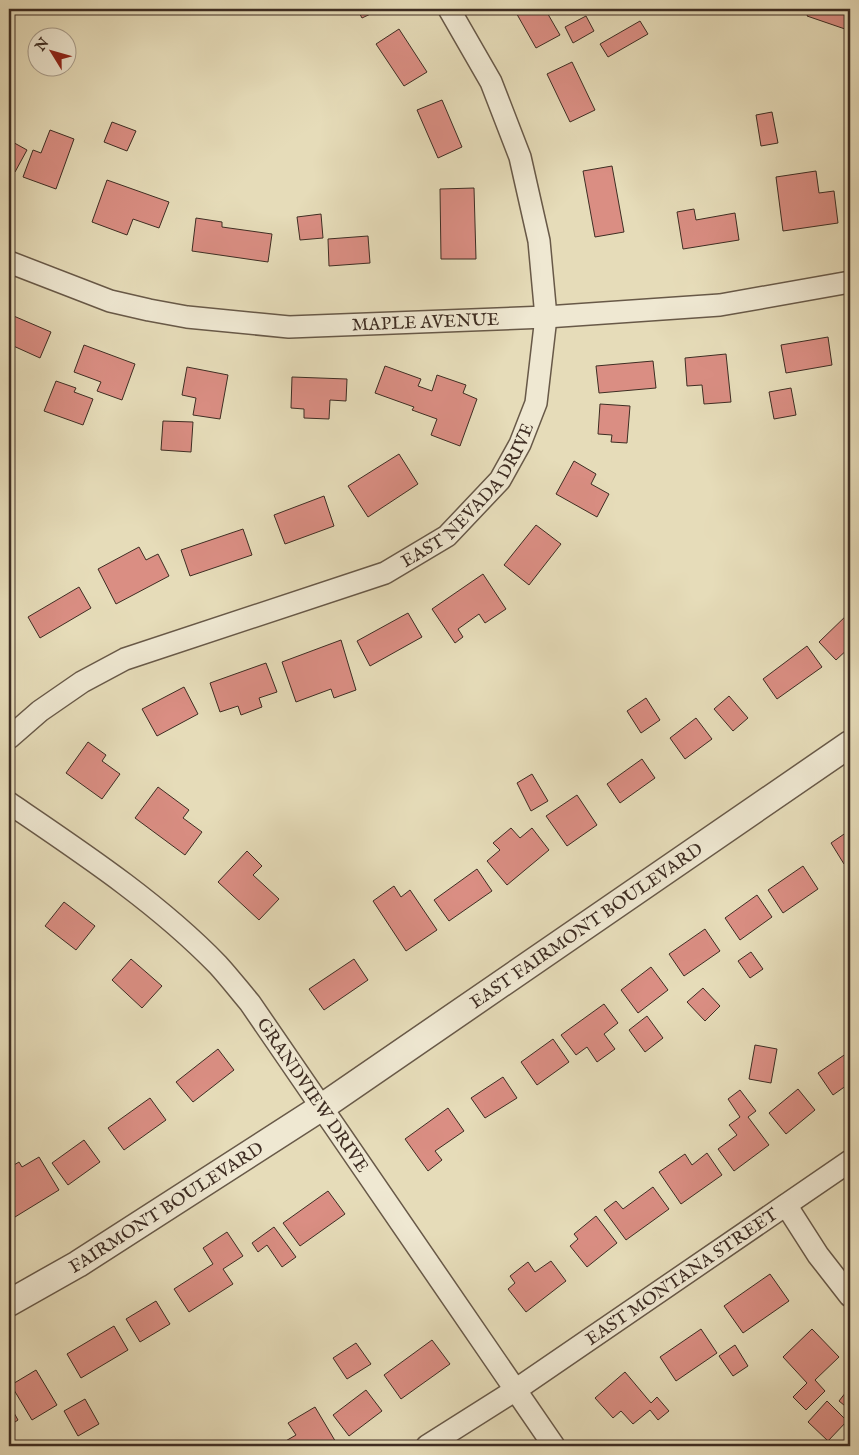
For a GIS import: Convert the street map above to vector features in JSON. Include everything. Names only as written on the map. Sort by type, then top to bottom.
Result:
[{"type":"street","name":"EAST NEVADA DRIVE","points":[[9,738],[40,711],[82,682],[125,659],[385,574],[447,536],[500,480],[520,444],[536,403],[546,317],[539,241],[520,157],[491,82],[449,9]]},
{"type":"street","name":"MAPLE AVENUE","points":[[9,262],[110,301],[187,317],[289,327],[546,317],[720,305],[850,282]]},
{"type":"street","name":"EAST FAIRMONT BOULEVARD","points":[[322,1107],[850,744]]},
{"type":"street","name":"GRANDVIEW DRIVE","points":[[9,803],[130,889],[198,946],[250,1003],[514,1391],[554,1446]]},
{"type":"street","name":"FAIRMONT BOULEVARD","points":[[9,1304],[78,1264],[322,1107]]},
{"type":"street","name":"EAST MONTANA STREET","points":[[427,1446],[514,1391],[850,1160]]},
{"type":"street","points":[[786,1205],[818,1255],[850,1296]]},
{"type":"building","points":[[357,9],[381,9],[362,18]]},
{"type":"building","points":[[514,9],[545,9],[560,35],[536,48]]},
{"type":"building","points":[[810,9],[850,9],[850,15],[845,29],[807,16]]},
{"type":"building","points":[[586,16],[594,31],[573,43],[565,27]]},
{"type":"building","points":[[640,21],[648,34],[608,57],[600,44]]},
{"type":"building","points":[[399,29],[427,72],[404,86],[376,44]]},
{"type":"building","points":[[572,62],[595,110],[570,122],[547,74]]},
{"type":"building","points":[[442,100],[462,147],[438,158],[417,110]]},
{"type":"building","points":[[772,112],[778,143],[761,146],[756,115]]},
{"type":"building","points":[[112,122],[136,131],[127,151],[104,142]]},
{"type":"building","points":[[50,130],[74,139],[56,189],[23,177],[33,150],[41,153]]},
{"type":"building","points":[[9,140],[27,150],[15,172],[9,169]]},
{"type":"building","points":[[612,166],[624,232],[595,237],[583,171]]},
{"type":"building","points":[[816,171],[819,193],[834,191],[838,223],[783,231],[776,177]]},
{"type":"building","points":[[107,180],[169,202],[159,228],[133,219],[127,235],[92,222]]},
{"type":"building","points":[[474,188],[476,259],[441,259],[440,189]]},
{"type":"building","points":[[694,209],[696,220],[735,213],[739,240],[683,249],[677,212]]},
{"type":"building","points":[[321,214],[323,238],[300,240],[297,217]]},
{"type":"building","points":[[196,218],[222,222],[222,227],[272,234],[268,262],[192,251]]},
{"type":"building","points":[[368,236],[370,263],[329,266],[328,239]]},
{"type":"building","points":[[9,314],[51,332],[40,358],[9,344]]},
{"type":"building","points":[[828,337],[832,365],[786,373],[781,345]]},
{"type":"building","points":[[84,345],[135,364],[122,400],[97,391],[101,382],[74,372]]},
{"type":"building","points":[[726,354],[731,402],[704,404],[702,385],[687,386],[685,358]]},
{"type":"building","points":[[653,361],[656,388],[599,393],[596,366]]},
{"type":"building","points":[[385,366],[421,379],[418,386],[432,391],[437,375],[466,385],[463,393],[477,399],[460,446],[431,435],[437,419],[412,410],[414,407],[375,393]]},
{"type":"building","points":[[187,367],[228,375],[220,419],[193,415],[196,398],[182,395]]},
{"type":"building","points":[[292,377],[347,379],[346,401],[330,400],[329,419],[304,418],[304,409],[291,408]]},
{"type":"building","points":[[56,381],[76,388],[74,392],[93,399],[83,425],[44,411]]},
{"type":"building","points":[[791,388],[796,415],[774,419],[769,392]]},
{"type":"building","points":[[600,404],[630,406],[627,443],[611,442],[612,435],[598,434]]},
{"type":"building","points":[[163,421],[193,422],[191,452],[161,450]]},
{"type":"building","points":[[399,454],[418,484],[368,517],[348,486]]},
{"type":"building","points":[[574,461],[596,474],[591,484],[609,494],[597,517],[556,494]]},
{"type":"building","points":[[324,496],[334,526],[285,544],[274,515]]},
{"type":"building","points":[[536,525],[561,544],[529,585],[504,565]]},
{"type":"building","points":[[243,529],[252,555],[190,576],[181,550]]},
{"type":"building","points":[[139,547],[146,560],[158,554],[169,576],[116,604],[98,569]]},
{"type":"building","points":[[483,574],[506,609],[485,623],[479,614],[458,629],[463,637],[455,643],[432,609]]},
{"type":"building","points":[[79,587],[91,608],[40,638],[28,617]]},
{"type":"building","points":[[850,612],[850,647],[836,660],[819,642]]},
{"type":"building","points":[[408,613],[422,637],[370,666],[357,641]]},
{"type":"building","points":[[341,640],[356,690],[334,698],[331,689],[296,702],[282,662]]},
{"type":"building","points":[[807,646],[822,667],[777,699],[763,679]]},
{"type":"building","points":[[266,663],[277,692],[259,698],[262,707],[241,715],[238,706],[220,712],[210,683]]},
{"type":"building","points":[[184,687],[198,714],[157,736],[142,709]]},
{"type":"building","points":[[729,696],[748,718],[733,731],[714,709]]},
{"type":"building","points":[[646,698],[660,720],[641,733],[627,711]]},
{"type":"building","points":[[696,718],[712,739],[685,759],[670,738]]},
{"type":"building","points":[[88,742],[106,755],[102,761],[120,774],[102,799],[66,773]]},
{"type":"building","points":[[642,759],[655,778],[620,803],[607,784]]},
{"type":"building","points":[[532,774],[548,801],[531,811],[517,783]]},
{"type":"building","points":[[158,787],[189,810],[183,818],[202,832],[185,855],[135,818]]},
{"type":"building","points":[[577,795],[597,825],[567,846],[546,816]]},
{"type":"building","points":[[511,828],[520,838],[532,828],[549,850],[507,885],[487,861],[500,850],[493,843]]},
{"type":"building","points":[[850,830],[850,860],[844,864],[831,843]]},
{"type":"building","points":[[247,851],[262,866],[253,875],[279,899],[259,920],[218,882]]},
{"type":"building","points":[[803,866],[818,889],[783,913],[768,890]]},
{"type":"building","points":[[477,869],[492,891],[449,921],[434,900]]},
{"type":"building","points":[[394,886],[401,897],[410,890],[437,930],[406,951],[373,901]]},
{"type":"building","points":[[757,895],[772,917],[740,940],[725,918]]},
{"type":"building","points":[[64,902],[95,926],[76,950],[45,926]]},
{"type":"building","points":[[705,929],[720,951],[684,976],[669,954]]},
{"type":"building","points":[[751,952],[763,969],[750,978],[738,961]]},
{"type":"building","points":[[131,959],[162,986],[142,1008],[112,980]]},
{"type":"building","points":[[354,959],[368,980],[324,1010],[309,989]]},
{"type":"building","points":[[651,967],[668,990],[638,1013],[621,990]]},
{"type":"building","points":[[703,988],[720,1006],[705,1021],[687,1002]]},
{"type":"building","points":[[604,1004],[618,1023],[604,1034],[615,1049],[597,1062],[587,1047],[576,1055],[561,1035]]},
{"type":"building","points":[[647,1016],[663,1038],[645,1052],[629,1030]]},
{"type":"building","points":[[553,1039],[569,1062],[537,1085],[521,1062]]},
{"type":"building","points":[[755,1045],[777,1049],[771,1083],[749,1079]]},
{"type":"building","points":[[218,1049],[234,1070],[193,1102],[176,1082]]},
{"type":"building","points":[[850,1051],[850,1083],[833,1095],[818,1073]]},
{"type":"building","points":[[503,1077],[517,1098],[485,1118],[471,1098]]},
{"type":"building","points":[[798,1089],[815,1110],[786,1134],[769,1113]]},
{"type":"building","points":[[740,1090],[756,1111],[748,1117],[769,1145],[734,1171],[718,1149],[737,1135],[729,1125],[740,1117],[728,1099]]},
{"type":"building","points":[[150,1098],[166,1120],[124,1150],[108,1128]]},
{"type":"building","points":[[448,1108],[464,1131],[435,1151],[442,1160],[428,1171],[405,1139]]},
{"type":"building","points":[[84,1140],[100,1162],[68,1185],[52,1163]]},
{"type":"building","points":[[707,1153],[722,1175],[681,1204],[659,1172],[685,1154],[692,1165]]},
{"type":"building","points":[[39,1157],[59,1190],[15,1217],[9,1207],[9,1168],[19,1162],[22,1167]]},
{"type":"building","points":[[653,1187],[669,1209],[626,1240],[604,1210],[616,1201],[623,1209]]},
{"type":"building","points":[[328,1191],[345,1214],[300,1246],[283,1223]]},
{"type":"building","points":[[596,1216],[617,1243],[587,1267],[570,1246],[578,1239],[574,1234]]},
{"type":"building","points":[[274,1227],[296,1257],[282,1267],[267,1245],[258,1252],[252,1243]]},
{"type":"building","points":[[227,1232],[243,1256],[223,1269],[233,1284],[189,1312],[174,1289],[213,1264],[203,1248]]},
{"type":"building","points":[[551,1261],[566,1281],[526,1312],[508,1289],[515,1283],[510,1276],[528,1262],[535,1272]]},
{"type":"building","points":[[770,1274],[789,1301],[743,1333],[724,1306]]},
{"type":"building","points":[[156,1301],[170,1324],[140,1342],[126,1319]]},
{"type":"building","points":[[114,1326],[128,1350],[81,1378],[67,1354]]},
{"type":"building","points":[[701,1329],[717,1353],[676,1381],[660,1357]]},
{"type":"building","points":[[812,1329],[839,1357],[815,1380],[825,1391],[806,1410],[793,1397],[807,1383],[783,1357]]},
{"type":"building","points":[[432,1340],[450,1364],[401,1399],[384,1375]]},
{"type":"building","points":[[356,1343],[371,1364],[347,1379],[333,1358]]},
{"type":"building","points":[[735,1345],[748,1366],[733,1376],[719,1356]]},
{"type":"building","points":[[36,1370],[57,1405],[32,1420],[11,1385]]},
{"type":"building","points":[[625,1372],[651,1403],[657,1397],[669,1411],[658,1420],[650,1410],[633,1424],[621,1411],[613,1418],[595,1398]]},
{"type":"building","points":[[850,1387],[850,1410],[839,1401]]},
{"type":"building","points":[[366,1390],[382,1411],[349,1436],[333,1415]]},
{"type":"building","points":[[85,1399],[99,1424],[78,1436],[64,1411]]},
{"type":"building","points":[[827,1401],[847,1421],[828,1441],[808,1422]]},
{"type":"building","points":[[9,1404],[18,1420],[9,1426]]},
{"type":"building","points":[[315,1407],[337,1444],[333,1446],[277,1446],[296,1435],[288,1423]]}]
